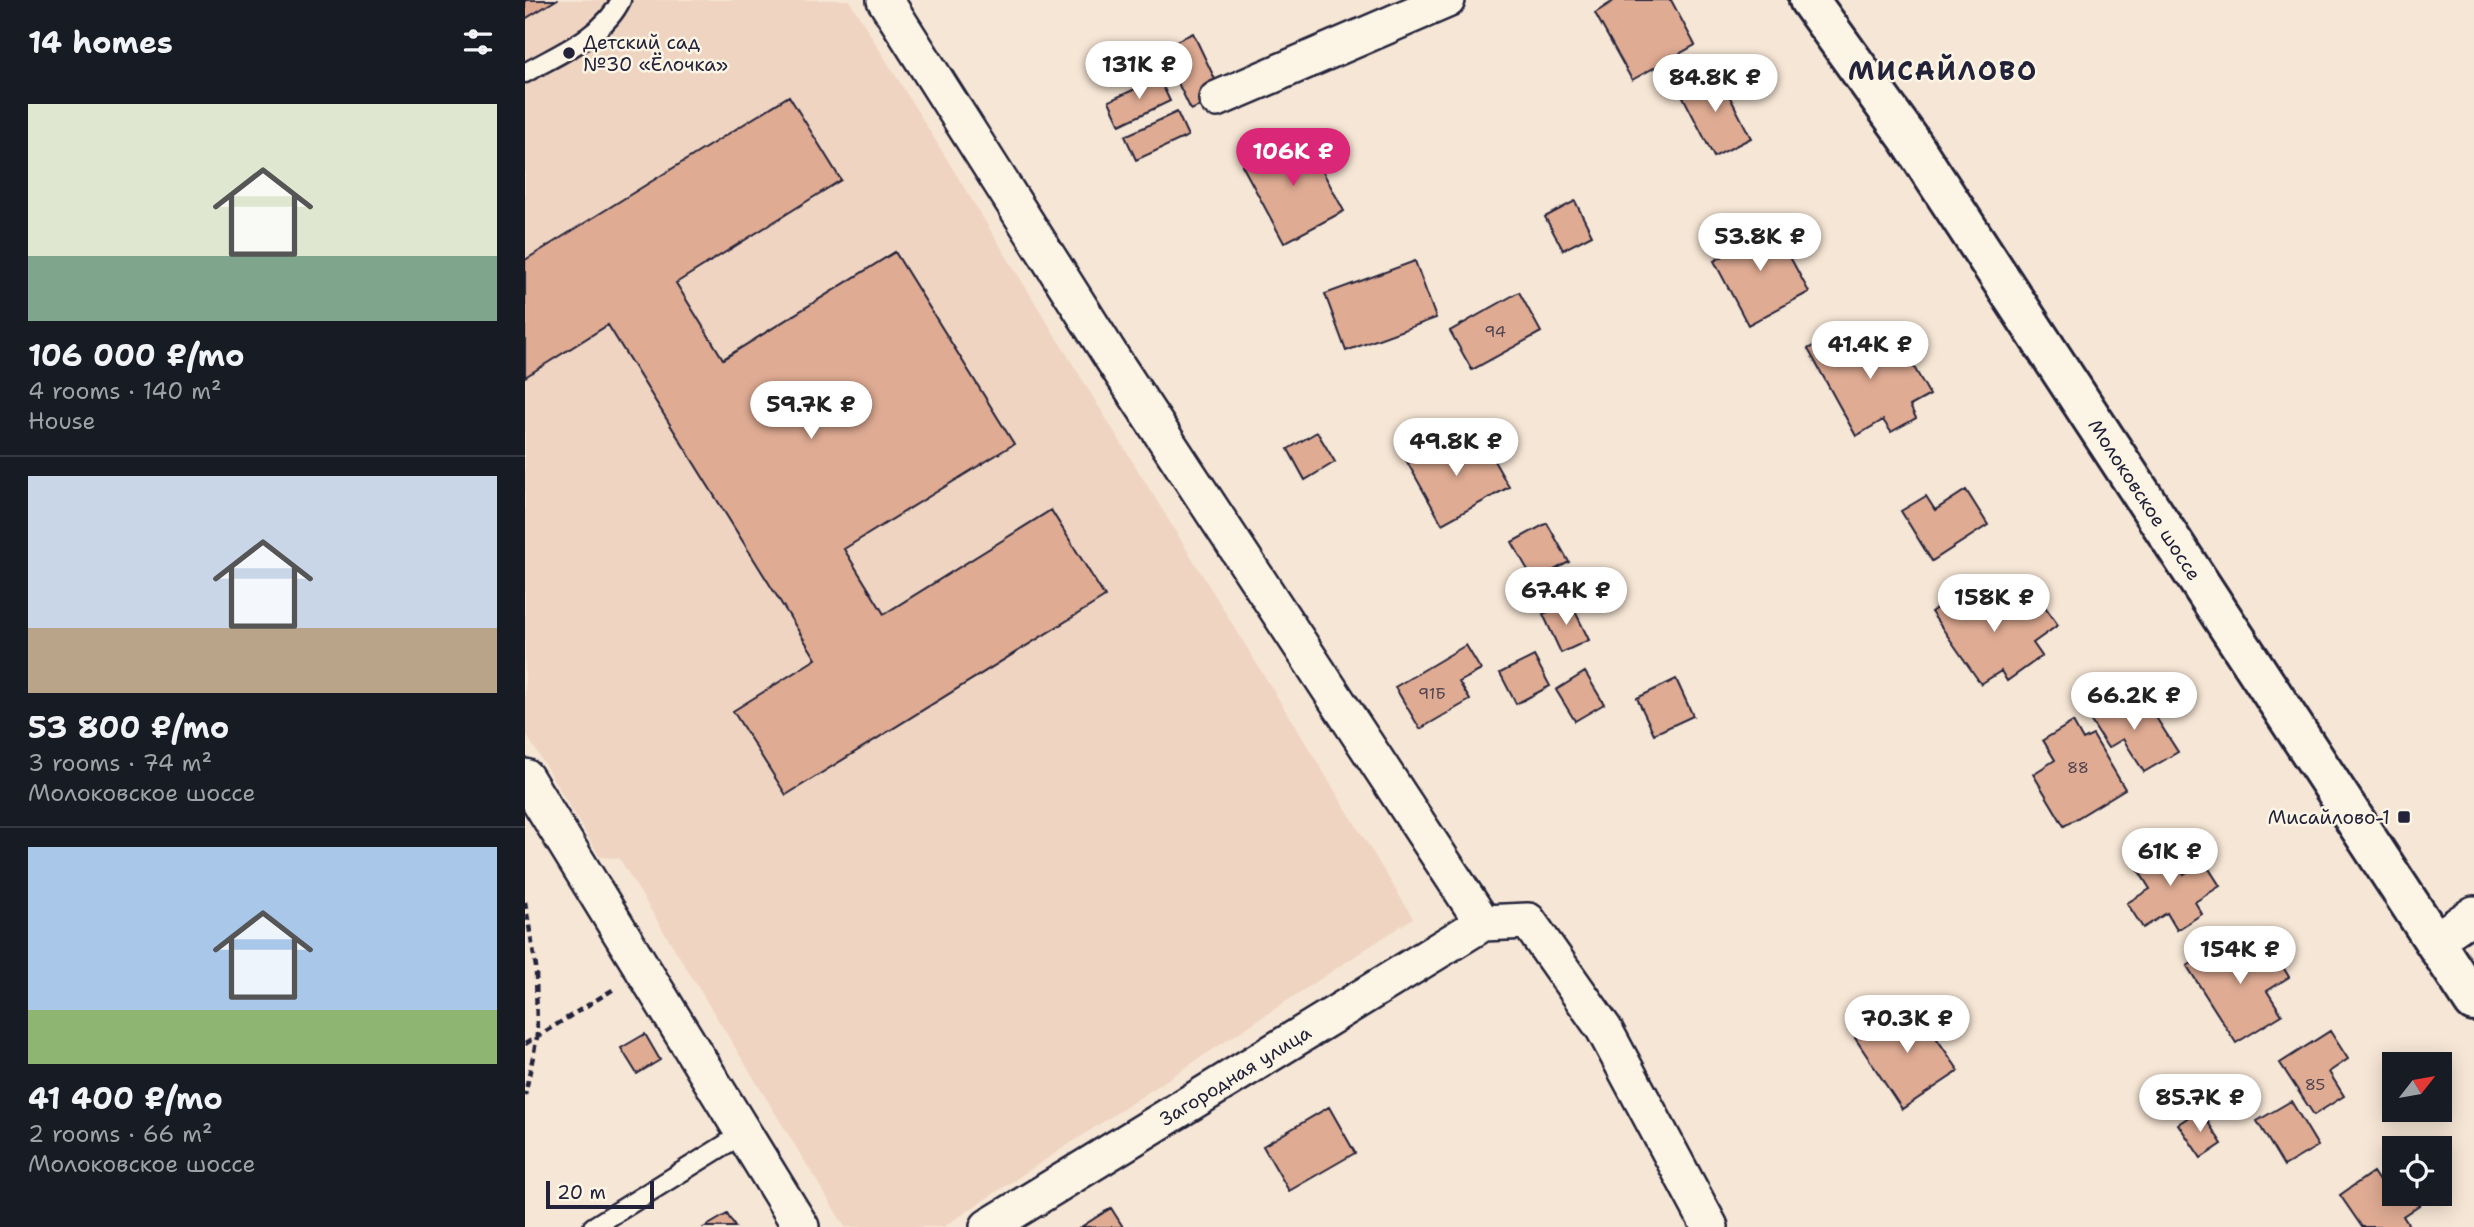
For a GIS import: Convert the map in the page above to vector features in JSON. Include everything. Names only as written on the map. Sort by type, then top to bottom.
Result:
[{"type":"main road","name":"Молоковское шоссе","points":[[1815,2],[1909,139],[2474,1002]]},
{"type":"street","points":[[885,0],[1114,361],[1483,923],[1528,921],[1604,1029],[1710,1227]]},
{"type":"street","points":[[1217,99],[1447,0]]},
{"type":"street","points":[[525,777],[540,813],[644,971],[801,1227]]},
{"type":"street","points":[[2434,941],[2474,914]]},
{"type":"street","name":"Загородная улица","points":[[988,1227],[1483,923]]},
{"type":"lane","points":[[525,74],[604,24],[616,11],[621,0]]},
{"type":"lane","points":[[593,1227],[744,1133]]},
{"type":"path","points":[[525,902],[536,967],[537,1037],[525,1095]]},
{"type":"path","points":[[525,1044],[644,971]]},
{"type":"shaded area","points":[[525,0],[849,0],[1413,918],[943,1227],[845,1227],[619,858],[600,857],[525,732]]},
{"type":"building","points":[[525,0],[556,0],[525,19]]},
{"type":"building","points":[[1615,0],[1671,0],[1695,45],[1632,80],[1595,13]]},
{"type":"building","points":[[1193,33],[1223,96],[1191,110],[1161,48]]},
{"type":"building","points":[[1717,72],[1751,138],[1714,157],[1680,91]]},
{"type":"building","points":[[1159,78],[1170,101],[1120,125],[1109,101]]},
{"type":"building","points":[[789,96],[841,180],[676,283],[723,359],[895,252],[1014,444],[844,549],[884,614],[1051,510],[1105,597],[786,795],[733,711],[816,659],[608,325],[525,377],[525,260]]},
{"type":"building","points":[[1177,112],[1188,136],[1136,160],[1125,136]]},
{"type":"building","points":[[1302,133],[1344,211],[1284,243],[1242,165]]},
{"type":"building","points":[[1575,201],[1592,235],[1563,250],[1545,217]]},
{"type":"building","points":[[1756,221],[1766,239],[1777,233],[1809,292],[1748,325],[1714,261],[1734,250],[1727,237]]},
{"type":"building","points":[[1415,261],[1436,318],[1346,351],[1325,294]]},
{"type":"building","points":[[1519,292],[1541,332],[1472,370],[1450,331]]},
{"type":"building","points":[[1843,329],[1859,355],[1895,334],[1930,395],[1910,406],[1916,418],[1891,432],[1883,420],[1856,436],[1808,349]]},
{"type":"building","points":[[1317,432],[1335,462],[1305,480],[1288,449]]},
{"type":"building","points":[[1452,435],[1464,457],[1485,445],[1509,487],[1442,524],[1406,460]]},
{"type":"building","points":[[1966,490],[1988,525],[1932,561],[1901,511],[1926,496],[1935,510]]},
{"type":"building","points":[[1547,523],[1569,562],[1534,581],[1512,542]]},
{"type":"building","points":[[1968,586],[1994,624],[2036,594],[2058,625],[2033,643],[2042,656],[2007,681],[2001,671],[1981,684],[1931,612]]},
{"type":"building","points":[[1570,601],[1589,640],[1561,653],[1543,614]]},
{"type":"building","points":[[1466,645],[1481,670],[1459,682],[1470,700],[1420,729],[1395,687]]},
{"type":"building","points":[[1534,656],[1550,686],[1516,704],[1500,673]]},
{"type":"building","points":[[1585,672],[1604,704],[1575,721],[1556,690]]},
{"type":"building","points":[[1676,679],[1693,716],[1654,734],[1637,698]]},
{"type":"building","points":[[2112,699],[2122,714],[2145,700],[2178,752],[2144,772],[2123,739],[2108,748],[2087,715]]},
{"type":"building","points":[[2073,722],[2083,740],[2093,735],[2125,789],[2064,826],[2033,774],[2055,760],[2043,740]]},
{"type":"building","points":[[2163,840],[2184,874],[2204,861],[2220,886],[2195,902],[2202,914],[2177,930],[2167,913],[2143,928],[2127,903],[2150,889],[2132,860]]},
{"type":"building","points":[[2241,933],[2258,961],[2274,952],[2289,977],[2267,991],[2282,1015],[2236,1043],[2187,966]]},
{"type":"building","points":[[1911,1001],[1959,1071],[1902,1109],[1855,1038]]},
{"type":"building","points":[[2330,1031],[2348,1059],[2329,1072],[2344,1096],[2314,1115],[2280,1063]]},
{"type":"building","points":[[645,1034],[660,1060],[637,1074],[621,1048]]},
{"type":"building","points":[[2291,1101],[2318,1146],[2284,1166],[2257,1121]]},
{"type":"building","points":[[1329,1107],[1355,1153],[1289,1191],[1263,1146]]},
{"type":"building","points":[[2200,1110],[2222,1144],[2201,1158],[2178,1124]]},
{"type":"building","points":[[2373,1172],[2382,1183],[2382,1206],[2418,1206],[2403,1216],[2410,1227],[2362,1227],[2340,1195]]},
{"type":"building","points":[[1111,1208],[1123,1227],[1081,1227]]},
{"type":"building","points":[[727,1214],[735,1227],[705,1227]]},
{"type":"place","name":"Детский сад №30 «Ёлочка»","points":[[569,53]]},
{"type":"place","name":"Мисайлово-1","points":[[2404,817]]},
{"type":"district","name":"МИСАЙЛОВО","points":[[1943,71]]}]
